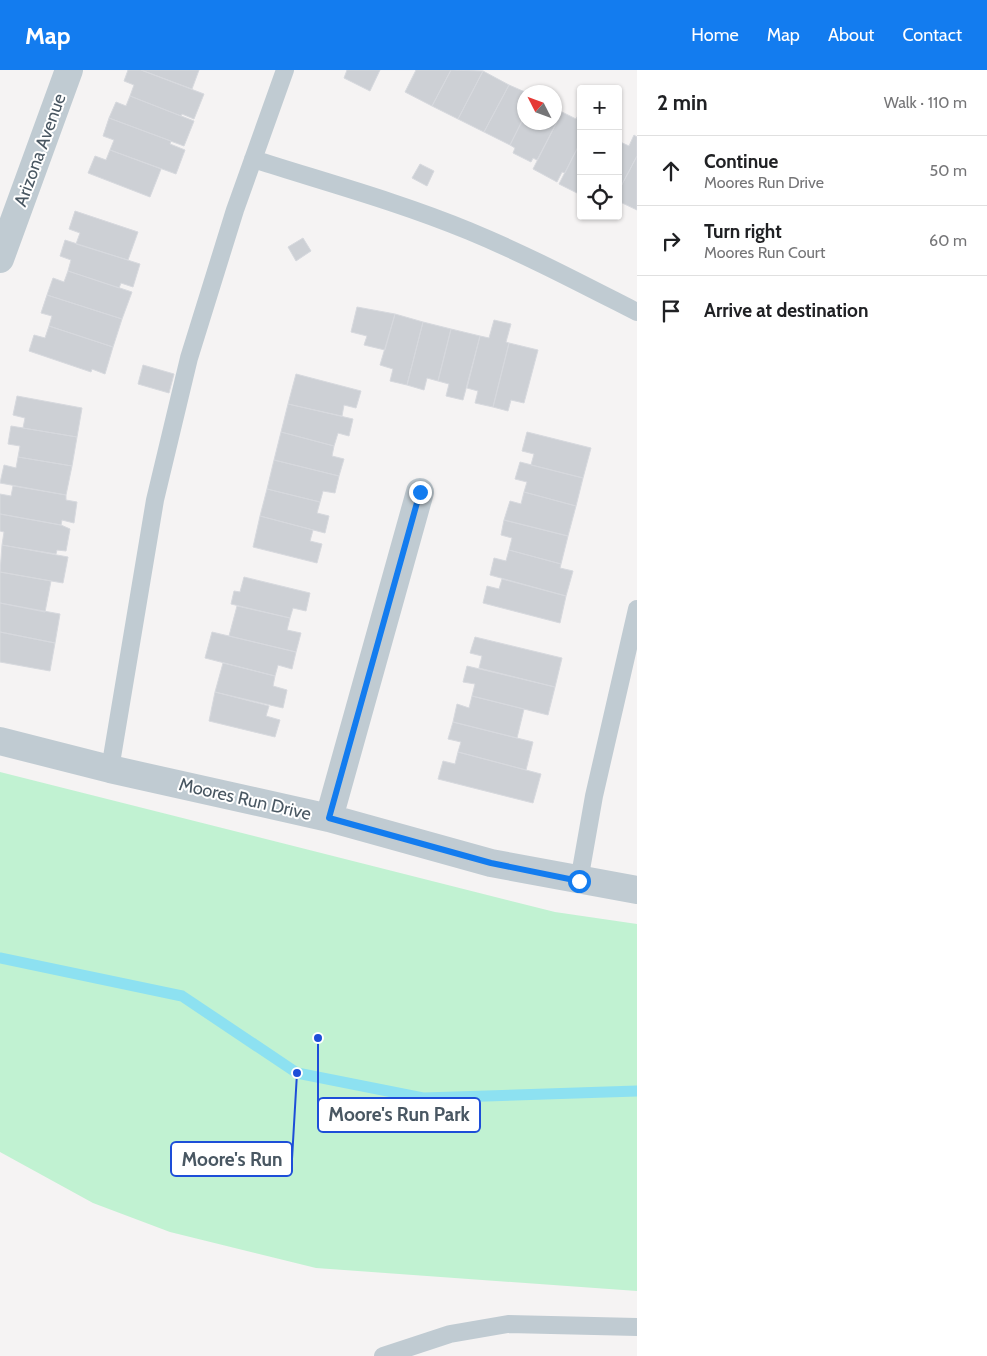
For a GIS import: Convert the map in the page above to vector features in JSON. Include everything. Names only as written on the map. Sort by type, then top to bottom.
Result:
[{"type":"street","name":"Arizona Avenue","points":[[0,259],[69,70]]},
{"type":"street","points":[[329,818],[420,492]]},
{"type":"street","name":"Moores Run Drive","points":[[0,741],[110,769],[329,818],[491,863],[579,881],[637,890]]},
{"type":"lane","points":[[110,769],[155,500],[189,358],[253,159],[285,70]]},
{"type":"lane","points":[[253,159],[400,205],[468,230],[532,258],[637,312]]},
{"type":"lane","points":[[579,881],[594,796],[637,609]]},
{"type":"lane","points":[[383,1356],[450,1334],[508,1324],[637,1327]]},
{"type":"green space","points":[[0,772],[555,912],[637,924],[637,1291],[316,1268],[170,1232],[93,1203],[0,1152]]},
{"type":"building","points":[[128,70],[141,70],[204,94],[194,119],[182,114],[181,116],[130,96],[134,85],[124,81]]},
{"type":"building","points":[[141,70],[199,70],[192,89]]},
{"type":"building","points":[[347,70],[380,70],[370,91],[344,78]]},
{"type":"building","points":[[416,70],[451,70],[432,106],[405,92]]},
{"type":"building","points":[[451,70],[483,71],[458,119],[432,106]]},
{"type":"building","points":[[483,71],[509,85],[484,132],[458,119]]},
{"type":"building","points":[[509,85],[517,88],[518,130],[510,145],[484,132]]},
{"type":"building","points":[[130,96],[194,121],[184,146],[109,118],[116,102],[126,106]]},
{"type":"building","points":[[562,112],[576,119],[577,117],[577,149],[565,173],[562,172],[557,182],[533,169],[553,130],[562,130]]},
{"type":"building","points":[[109,118],[171,141],[170,144],[185,150],[176,174],[110,150],[114,140],[103,136]]},
{"type":"building","points":[[518,130],[553,130],[537,160],[533,158],[531,162],[513,153],[515,148],[510,145]]},
{"type":"building","points":[[634,135],[637,137],[637,156],[622,184],[622,143],[629,146]]},
{"type":"building","points":[[577,149],[577,193],[559,184]]},
{"type":"building","points":[[110,150],[161,169],[150,197],[88,173],[95,156],[106,160]]},
{"type":"building","points":[[637,156],[637,210],[622,203],[622,184]]},
{"type":"building","points":[[420,164],[434,171],[427,186],[412,178]]},
{"type":"building","points":[[75,211],[138,232],[128,260],[76,244],[80,233],[69,229]]},
{"type":"building","points":[[303,238],[311,251],[296,261],[288,247]]},
{"type":"building","points":[[65,240],[140,264],[133,287],[121,283],[119,288],[68,271],[71,260],[60,256]]},
{"type":"building","points":[[68,271],[132,292],[122,319],[47,295],[53,278],[64,282]]},
{"type":"building","points":[[47,295],[122,319],[113,347],[49,326],[52,316],[41,313]]},
{"type":"building","points":[[357,307],[395,314],[385,350],[364,345],[367,336],[351,332]]},
{"type":"building","points":[[395,314],[423,322],[407,385],[390,381],[393,369],[380,365]]},
{"type":"building","points":[[494,320],[511,324],[506,342],[509,343],[493,407],[475,403],[478,391],[467,388],[480,336],[489,338]]},
{"type":"building","points":[[423,322],[451,329],[438,381],[427,378],[424,390],[407,385]]},
{"type":"building","points":[[49,326],[113,347],[105,374],[92,369],[91,372],[29,351],[34,335],[45,338]]},
{"type":"building","points":[[451,329],[480,336],[463,400],[446,396],[449,384],[438,381]]},
{"type":"building","points":[[509,343],[538,350],[524,403],[511,400],[508,411],[493,407]]},
{"type":"building","points":[[143,365],[174,374],[169,393],[138,384]]},
{"type":"building","points":[[296,374],[361,391],[356,408],[344,405],[342,416],[288,404]]},
{"type":"building","points":[[17,396],[82,408],[77,437],[23,428],[25,418],[13,415]]},
{"type":"building","points":[[288,404],[353,419],[349,436],[338,433],[334,446],[281,432]]},
{"type":"building","points":[[11,426],[77,437],[72,466],[18,457],[20,446],[8,444]]},
{"type":"building","points":[[281,432],[334,446],[332,456],[344,459],[339,476],[274,460]]},
{"type":"building","points":[[527,432],[591,448],[583,478],[531,465],[534,454],[522,451]]},
{"type":"building","points":[[18,457],[72,466],[66,495],[0,483],[4,465],[16,468]]},
{"type":"building","points":[[274,460],[339,476],[335,493],[323,491],[320,502],[267,489]]},
{"type":"building","points":[[520,462],[583,478],[576,506],[524,492],[527,482],[515,479]]},
{"type":"building","points":[[13,486],[66,495],[66,500],[77,502],[74,523],[62,520],[61,525],[0,514],[0,494],[11,496]]},
{"type":"building","points":[[267,489],[320,502],[317,513],[329,516],[325,533],[260,516]]},
{"type":"building","points":[[524,492],[576,506],[568,536],[504,520],[510,501],[521,504]]},
{"type":"building","points":[[0,514],[61,525],[70,529],[66,551],[57,550],[56,554],[2,545],[4,532],[0,531]]},
{"type":"building","points":[[260,516],[313,530],[310,541],[322,544],[317,563],[253,547]]},
{"type":"building","points":[[504,520],[568,536],[561,564],[509,550],[512,538],[501,535]]},
{"type":"building","points":[[2,545],[68,557],[63,583],[0,572]]},
{"type":"building","points":[[509,550],[561,564],[560,568],[573,571],[566,596],[490,575],[494,558],[506,561]]},
{"type":"building","points":[[0,572],[51,581],[45,612],[0,603]]},
{"type":"building","points":[[244,577],[310,593],[306,611],[293,608],[290,618],[231,604],[234,591],[240,592]]},
{"type":"building","points":[[502,579],[566,596],[560,623],[483,603],[487,586],[499,589]]},
{"type":"building","points":[[0,603],[60,614],[55,643],[0,632]]},
{"type":"building","points":[[237,606],[290,618],[287,630],[301,633],[296,652],[229,636]]},
{"type":"building","points":[[0,632],[55,643],[50,671],[0,662]]},
{"type":"building","points":[[212,632],[296,652],[292,669],[278,665],[275,676],[205,658]]},
{"type":"building","points":[[475,637],[562,658],[555,687],[479,668],[482,656],[470,653]]},
{"type":"building","points":[[223,663],[275,676],[273,686],[287,690],[283,708],[215,692]]},
{"type":"building","points":[[467,666],[555,687],[548,715],[472,696],[475,684],[463,682]]},
{"type":"building","points":[[215,692],[269,706],[266,716],[280,720],[275,737],[209,721]]},
{"type":"building","points":[[472,696],[524,709],[517,738],[453,722],[457,704],[469,708]]},
{"type":"building","points":[[453,722],[533,742],[526,770],[458,752],[461,742],[448,739]]},
{"type":"building","points":[[458,752],[541,774],[533,803],[438,779],[443,761],[455,764]]},
{"type":"waterway","points":[[0,958],[182,996],[297,1073],[423,1098],[637,1091]]},
{"type":"place","name":"Moore's Run Park","points":[[318,1038]]},
{"type":"place","name":"Moore's Run","points":[[297,1073]]},
{"type":"route","points":[[420,492],[329,818],[491,863],[579,881]]}]
